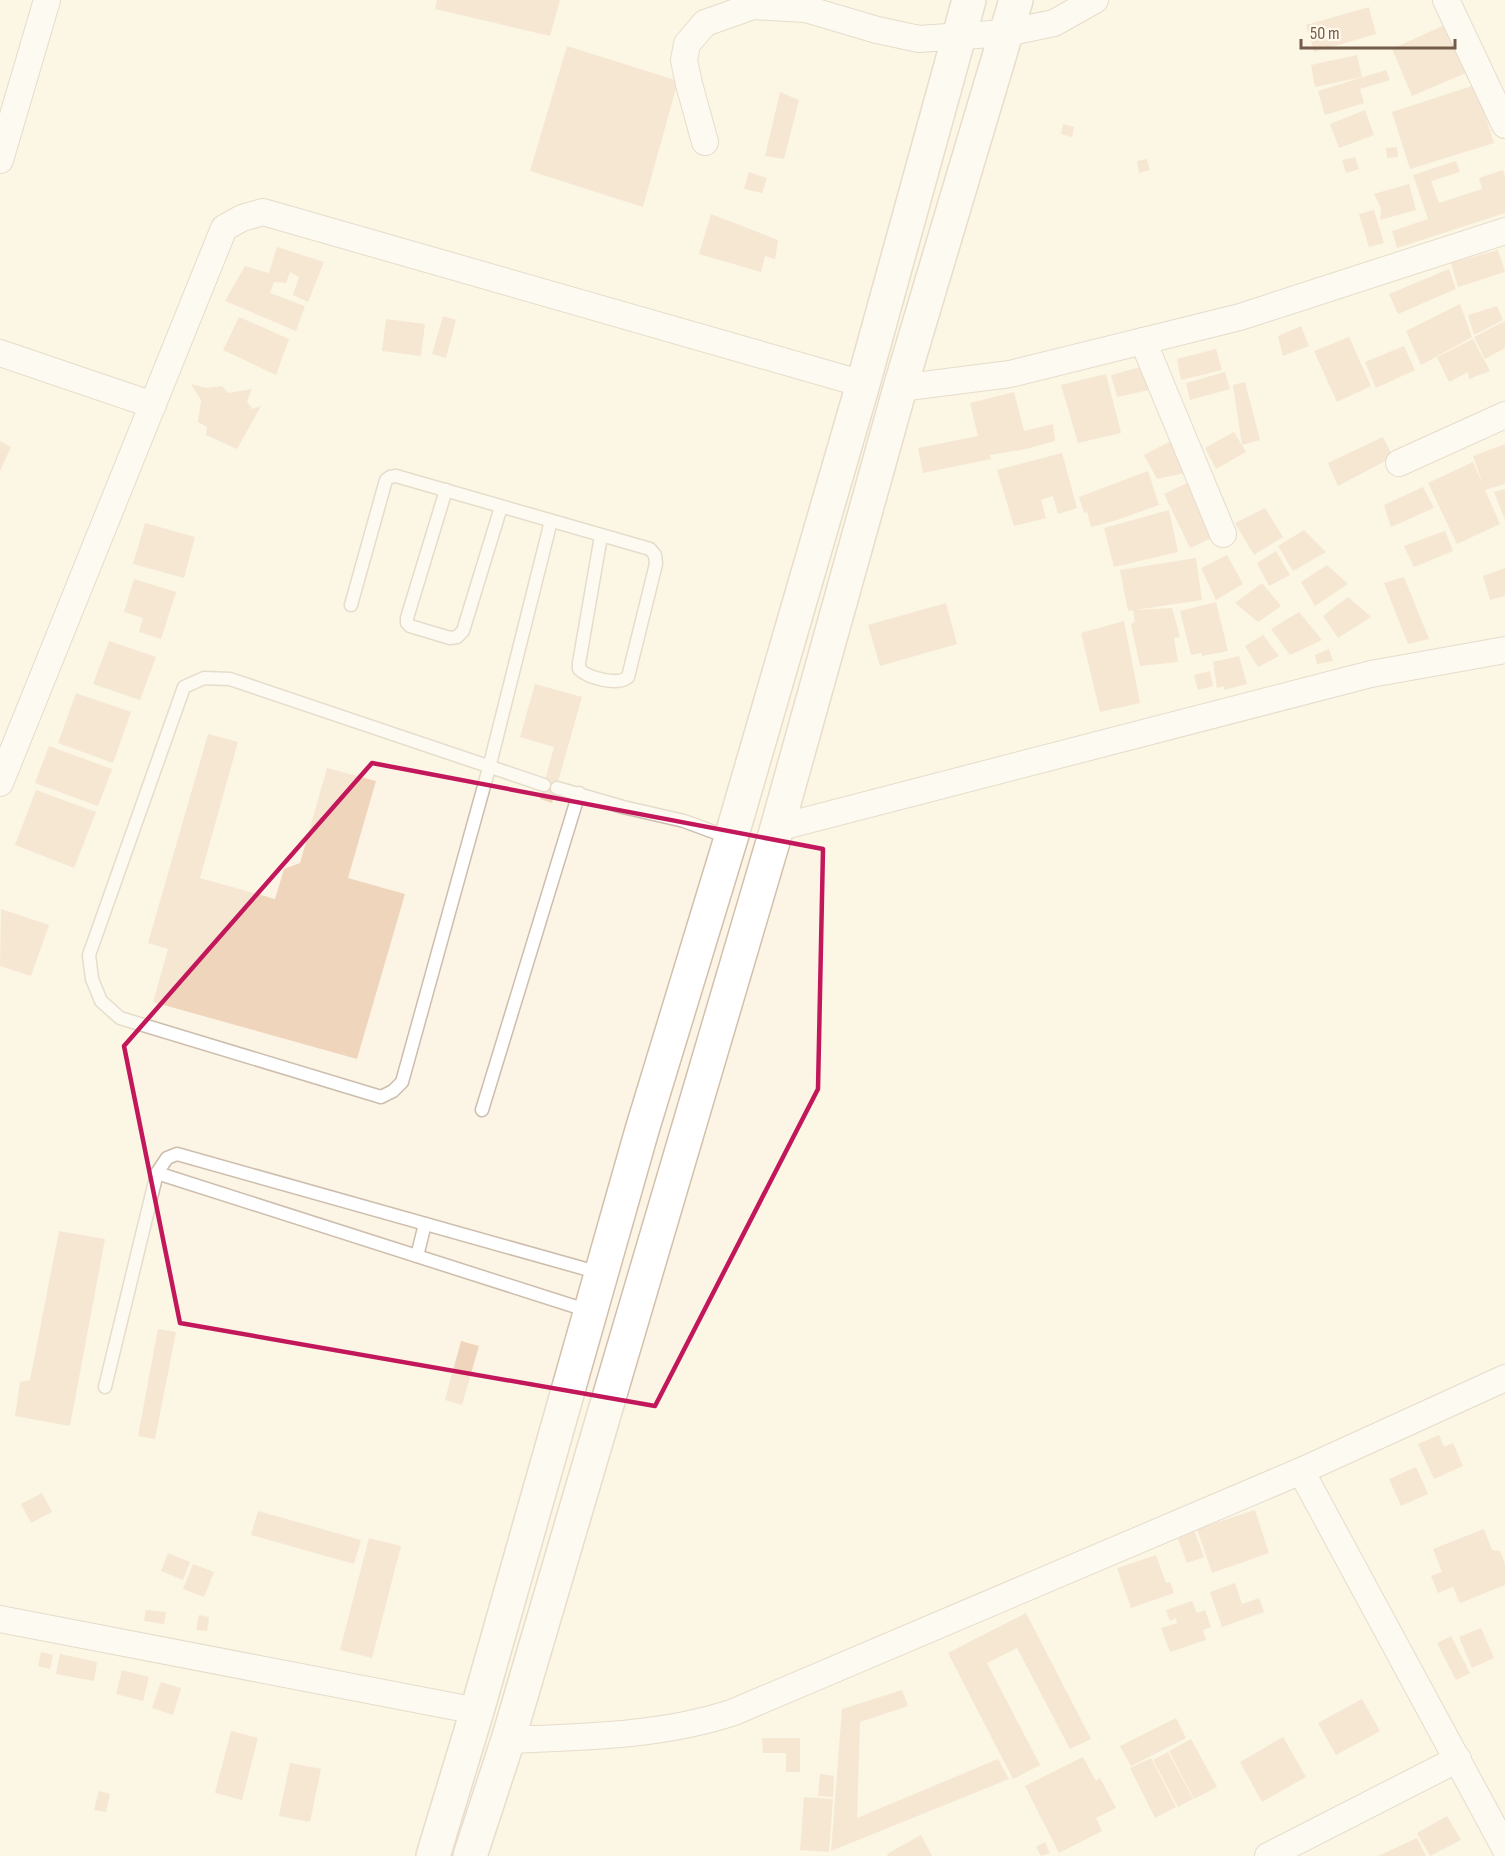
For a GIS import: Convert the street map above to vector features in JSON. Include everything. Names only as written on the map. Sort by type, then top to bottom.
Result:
[{"type":"main road","points":[[432,1856],[477,1711],[642,1130],[731,838],[863,384],[969,0]]},
{"type":"main road","points":[[470,1856],[508,1740],[777,828],[900,388],[1016,0]]},
{"type":"street","points":[[0,160],[47,0]]},
{"type":"street","points":[[705,142],[684,60],[687,44],[705,24],[753,6],[806,9],[877,30],[919,39],[1006,33],[1054,23],[1095,0]]},
{"type":"street","points":[[1446,0],[1505,125]]},
{"type":"street","points":[[0,783],[224,228],[242,218],[263,212],[863,384]]},
{"type":"street","points":[[900,388],[1010,374],[1240,317],[1505,231]]},
{"type":"street","points":[[1143,341],[1223,534]]},
{"type":"street","points":[[0,353],[153,405]]},
{"type":"street","points":[[1399,463],[1505,415]]},
{"type":"street","points":[[777,828],[1371,674],[1505,650]]},
{"type":"street","points":[[508,1740],[606,1736],[706,1722],[734,1712],[1301,1471],[1505,1378]]},
{"type":"street","points":[[1301,1471],[1505,1848]]},
{"type":"street","points":[[0,1619],[477,1711]]},
{"type":"street","points":[[1268,1856],[1458,1759]]},
{"type":"lane","points":[[351,605],[386,480],[396,476],[650,549],[655,555],[656,564],[628,677],[625,680],[617,682],[584,674],[579,669],[601,536]]},
{"type":"lane","points":[[446,490],[406,618],[410,626],[450,638],[457,637],[463,632],[501,507]]},
{"type":"lane","points":[[544,785],[489,768],[230,679],[204,678],[184,687],[89,955],[92,979],[101,1001],[120,1018],[381,1097],[393,1091],[402,1082],[489,768],[551,521]]},
{"type":"lane","points":[[557,788],[684,821],[731,838]]},
{"type":"lane","points":[[482,1110],[579,794]]},
{"type":"lane","points":[[105,1387],[157,1173],[167,1158],[177,1154],[602,1273]]},
{"type":"lane","points":[[157,1173],[591,1311]]},
{"type":"lane","points":[[417,1256],[425,1224]]},
{"type":"highlighted area","points":[[372,763],[823,849],[818,1089],[655,1406],[180,1323],[124,1046]]},
{"type":"building","points":[[437,0],[560,0],[550,36],[435,9]]},
{"type":"building","points":[[1369,7],[1376,34],[1314,52],[1306,25]]},
{"type":"building","points":[[1447,24],[1468,72],[1412,96],[1392,49]]},
{"type":"building","points":[[567,46],[678,81],[643,207],[530,171]]},
{"type":"building","points":[[1357,55],[1362,77],[1315,87],[1311,65]]},
{"type":"building","points":[[1386,70],[1390,80],[1360,89],[1364,103],[1325,115],[1318,91]]},
{"type":"building","points":[[1475,85],[1494,143],[1410,169],[1392,112]]},
{"type":"building","points":[[780,92],[799,100],[784,159],[765,156]]},
{"type":"building","points":[[1365,110],[1374,135],[1339,148],[1330,124]]},
{"type":"building","points":[[1063,124],[1074,127],[1072,137],[1061,134]]},
{"type":"building","points":[[1397,147],[1398,157],[1387,158],[1386,148]]},
{"type":"building","points":[[1355,157],[1359,169],[1346,173],[1342,160]]},
{"type":"building","points":[[1147,159],[1150,170],[1139,173],[1137,161]]},
{"type":"building","points":[[1456,161],[1460,172],[1431,181],[1439,203],[1482,189],[1479,178],[1503,170],[1505,213],[1397,248],[1392,231],[1428,219],[1413,175]]},
{"type":"building","points":[[749,172],[767,178],[762,193],[744,189]]},
{"type":"building","points":[[1409,184],[1416,210],[1380,220],[1381,208],[1374,194]]},
{"type":"building","points":[[1374,210],[1384,243],[1369,247],[1359,214]]},
{"type":"building","points":[[711,214],[778,240],[775,259],[765,256],[761,272],[699,254]]},
{"type":"building","points":[[277,247],[324,262],[308,302],[293,295],[299,277],[290,272],[286,283],[274,282],[270,293],[305,306],[296,331],[225,301],[245,266],[269,273]]},
{"type":"building","points":[[1498,250],[1505,272],[1458,287],[1451,263]]},
{"type":"building","points":[[1449,269],[1456,289],[1398,314],[1389,294]]},
{"type":"building","points":[[1460,304],[1472,337],[1421,365],[1406,331]]},
{"type":"building","points":[[1497,306],[1503,320],[1474,335],[1468,315]]},
{"type":"building","points":[[443,316],[456,320],[446,358],[432,354]]},
{"type":"building","points":[[239,317],[289,339],[276,375],[223,350]]},
{"type":"building","points":[[386,319],[425,324],[421,356],[382,351]]},
{"type":"building","points":[[1505,321],[1505,348],[1485,359],[1474,337]]},
{"type":"building","points":[[1301,326],[1309,346],[1283,356],[1278,336]]},
{"type":"building","points":[[1349,337],[1371,386],[1337,402],[1314,351]]},
{"type":"building","points":[[1473,339],[1490,371],[1469,379],[1468,372],[1449,382],[1437,357]]},
{"type":"building","points":[[1404,346],[1415,370],[1376,388],[1365,362]]},
{"type":"building","points":[[1216,349],[1222,370],[1181,380],[1177,359]]},
{"type":"building","points":[[1148,365],[1154,389],[1117,397],[1111,375]]},
{"type":"building","points":[[1225,372],[1230,389],[1190,400],[1186,383]]},
{"type":"building","points":[[1106,374],[1121,433],[1078,443],[1061,385]]},
{"type":"building","points":[[1245,382],[1260,440],[1242,445],[1233,385]]},
{"type":"building","points":[[191,384],[206,388],[222,386],[228,393],[252,389],[247,401],[252,409],[261,406],[237,449],[206,435],[207,427],[198,422],[201,400]]},
{"type":"building","points":[[1014,392],[1024,431],[1053,424],[1055,441],[990,455],[991,459],[923,473],[918,448],[978,436],[970,403]]},
{"type":"building","points":[[1234,432],[1246,452],[1216,469],[1205,448]]},
{"type":"building","points":[[1383,437],[1393,457],[1338,486],[1328,463]]},
{"type":"building","points":[[0,441],[11,447],[0,471]]},
{"type":"building","points":[[1171,441],[1185,473],[1157,479],[1144,455]]},
{"type":"building","points":[[1505,444],[1505,484],[1485,490],[1500,524],[1457,544],[1428,483],[1473,462],[1483,485],[1473,456]]},
{"type":"building","points":[[1062,453],[1077,508],[1058,514],[1053,496],[1041,500],[1046,518],[1014,526],[997,470]]},
{"type":"building","points":[[1148,471],[1159,505],[1091,527],[1087,512],[1084,513],[1079,497]]},
{"type":"building","points":[[1189,482],[1216,536],[1190,548],[1164,494]]},
{"type":"building","points":[[1423,487],[1434,508],[1391,527],[1384,505]]},
{"type":"building","points":[[1505,489],[1505,520],[1494,492]]},
{"type":"building","points":[[1265,508],[1283,537],[1254,555],[1235,523]]},
{"type":"building","points":[[1169,510],[1178,552],[1114,567],[1104,528]]},
{"type":"building","points":[[145,523],[195,537],[184,578],[133,564]]},
{"type":"building","points":[[1304,530],[1326,552],[1293,571],[1278,546]]},
{"type":"building","points":[[1445,531],[1453,551],[1414,567],[1404,546]]},
{"type":"building","points":[[1276,551],[1290,575],[1269,586],[1257,563]]},
{"type":"building","points":[[1227,555],[1243,584],[1216,600],[1201,568]]},
{"type":"building","points":[[1196,558],[1202,600],[1135,610],[1172,608],[1180,637],[1174,638],[1178,662],[1140,666],[1131,624],[1135,622],[1133,610],[1128,611],[1120,570]]},
{"type":"building","points":[[1327,565],[1348,584],[1315,606],[1301,582]]},
{"type":"building","points":[[1505,568],[1505,596],[1490,600],[1483,576]]},
{"type":"building","points":[[1404,577],[1429,639],[1408,644],[1384,583]]},
{"type":"building","points":[[134,579],[176,592],[161,639],[139,632],[143,618],[124,612]]},
{"type":"building","points":[[1262,583],[1281,606],[1258,622],[1235,603]]},
{"type":"building","points":[[1348,597],[1371,617],[1338,638],[1323,616]]},
{"type":"building","points":[[1216,602],[1228,651],[1202,656],[1201,653],[1191,655],[1180,611]]},
{"type":"building","points":[[946,603],[957,644],[880,666],[868,625]]},
{"type":"building","points":[[1299,612],[1322,640],[1290,655],[1271,629]]},
{"type":"building","points":[[1124,621],[1140,703],[1100,712],[1081,633]]},
{"type":"building","points":[[1263,635],[1279,656],[1258,667],[1245,646]]},
{"type":"building","points":[[109,641],[156,657],[140,700],[93,684]]},
{"type":"building","points":[[1329,649],[1333,661],[1317,664],[1315,655]]},
{"type":"building","points":[[1239,656],[1247,684],[1224,690],[1224,686],[1217,688],[1213,662]]},
{"type":"building","points":[[1210,671],[1213,686],[1198,690],[1194,675]]},
{"type":"building","points":[[535,684],[582,697],[552,803],[540,799],[554,747],[520,737]]},
{"type":"building","points":[[76,693],[131,712],[113,763],[58,743]]},
{"type":"building","points":[[208,734],[238,742],[200,878],[275,899],[284,869],[300,863],[327,768],[376,781],[348,878],[405,894],[357,1059],[153,1002],[168,949],[148,943]]},
{"type":"building","points":[[49,746],[112,769],[98,806],[35,783]]},
{"type":"building","points":[[36,790],[96,812],[74,868],[15,845]]},
{"type":"building","points":[[1,909],[49,925],[31,976],[0,966]]},
{"type":"building","points":[[59,1231],[105,1239],[70,1426],[15,1416],[20,1382],[30,1380]]},
{"type":"building","points":[[158,1329],[176,1332],[155,1439],[138,1436]]},
{"type":"building","points":[[461,1341],[479,1346],[462,1405],[445,1400]]},
{"type":"building","points":[[1439,1435],[1444,1447],[1453,1443],[1463,1466],[1434,1479],[1418,1444]]},
{"type":"building","points":[[1416,1467],[1428,1494],[1401,1506],[1389,1479]]},
{"type":"building","points":[[42,1493],[52,1512],[31,1523],[21,1504]]},
{"type":"building","points":[[1255,1510],[1269,1553],[1212,1573],[1197,1529]]},
{"type":"building","points":[[258,1511],[361,1540],[354,1564],[251,1535]]},
{"type":"building","points":[[1484,1529],[1492,1550],[1500,1551],[1505,1564],[1505,1585],[1460,1603],[1453,1587],[1438,1593],[1431,1576],[1442,1572],[1433,1549]]},
{"type":"building","points":[[1194,1530],[1204,1557],[1187,1563],[1177,1536]]},
{"type":"building","points":[[369,1538],[401,1546],[372,1658],[340,1650]]},
{"type":"building","points":[[168,1553],[190,1562],[183,1580],[161,1571]]},
{"type":"building","points":[[1156,1555],[1166,1583],[1170,1582],[1174,1593],[1131,1608],[1117,1568]]},
{"type":"building","points":[[193,1564],[214,1572],[204,1597],[183,1589]]},
{"type":"building","points":[[1235,1583],[1242,1604],[1259,1598],[1264,1612],[1222,1627],[1210,1592]]},
{"type":"building","points":[[1192,1601],[1197,1613],[1205,1610],[1211,1627],[1203,1630],[1206,1640],[1170,1652],[1161,1628],[1177,1623],[1176,1618],[1170,1621],[1166,1610]]},
{"type":"building","points":[[146,1610],[166,1612],[164,1624],[144,1621]]},
{"type":"building","points":[[1026,1613],[1091,1739],[1070,1749],[1017,1648],[987,1663],[1040,1765],[1013,1779],[948,1653]]},
{"type":"building","points":[[199,1615],[209,1617],[207,1631],[196,1630]]},
{"type":"building","points":[[1481,1628],[1494,1658],[1472,1668],[1459,1637]]},
{"type":"building","points":[[1451,1636],[1470,1673],[1456,1680],[1437,1643]]},
{"type":"building","points":[[41,1652],[53,1655],[50,1669],[38,1666]]},
{"type":"building","points":[[60,1654],[97,1662],[94,1681],[56,1674]]},
{"type":"building","points":[[122,1670],[149,1677],[143,1701],[116,1694]]},
{"type":"building","points":[[161,1682],[181,1688],[173,1715],[152,1708]]},
{"type":"building","points":[[902,1690],[908,1706],[860,1722],[857,1818],[998,1759],[1009,1779],[831,1851],[842,1709]]},
{"type":"building","points":[[1362,1699],[1380,1731],[1336,1755],[1318,1723]]},
{"type":"building","points":[[1176,1718],[1186,1738],[1131,1766],[1120,1746]]},
{"type":"building","points":[[231,1731],[258,1738],[242,1800],[215,1793]]},
{"type":"building","points":[[1283,1737],[1306,1777],[1262,1802],[1240,1762]]},
{"type":"building","points":[[762,1738],[800,1738],[800,1772],[786,1772],[786,1753],[763,1753]]},
{"type":"building","points":[[1191,1739],[1217,1787],[1194,1799],[1169,1751]]},
{"type":"building","points":[[1168,1752],[1193,1799],[1178,1807],[1153,1760]]},
{"type":"building","points":[[1083,1757],[1096,1781],[1100,1778],[1116,1808],[1096,1818],[1102,1831],[1059,1853],[1025,1786]]},
{"type":"building","points":[[1151,1758],[1176,1807],[1155,1818],[1130,1768]]},
{"type":"building","points":[[290,1763],[321,1769],[310,1822],[279,1816]]},
{"type":"building","points":[[820,1774],[834,1776],[833,1797],[818,1796]]},
{"type":"building","points":[[99,1791],[110,1794],[106,1812],[94,1810]]},
{"type":"building","points":[[804,1797],[833,1799],[829,1852],[800,1850]]},
{"type":"building","points":[[1447,1816],[1461,1840],[1430,1856],[1417,1833]]},
{"type":"building","points":[[921,1835],[932,1856],[888,1856],[887,1854]]},
{"type":"building","points":[[1417,1838],[1426,1856],[1378,1856]]},
{"type":"building","points":[[1045,1842],[1050,1853],[1041,1856],[1036,1847]]}]
